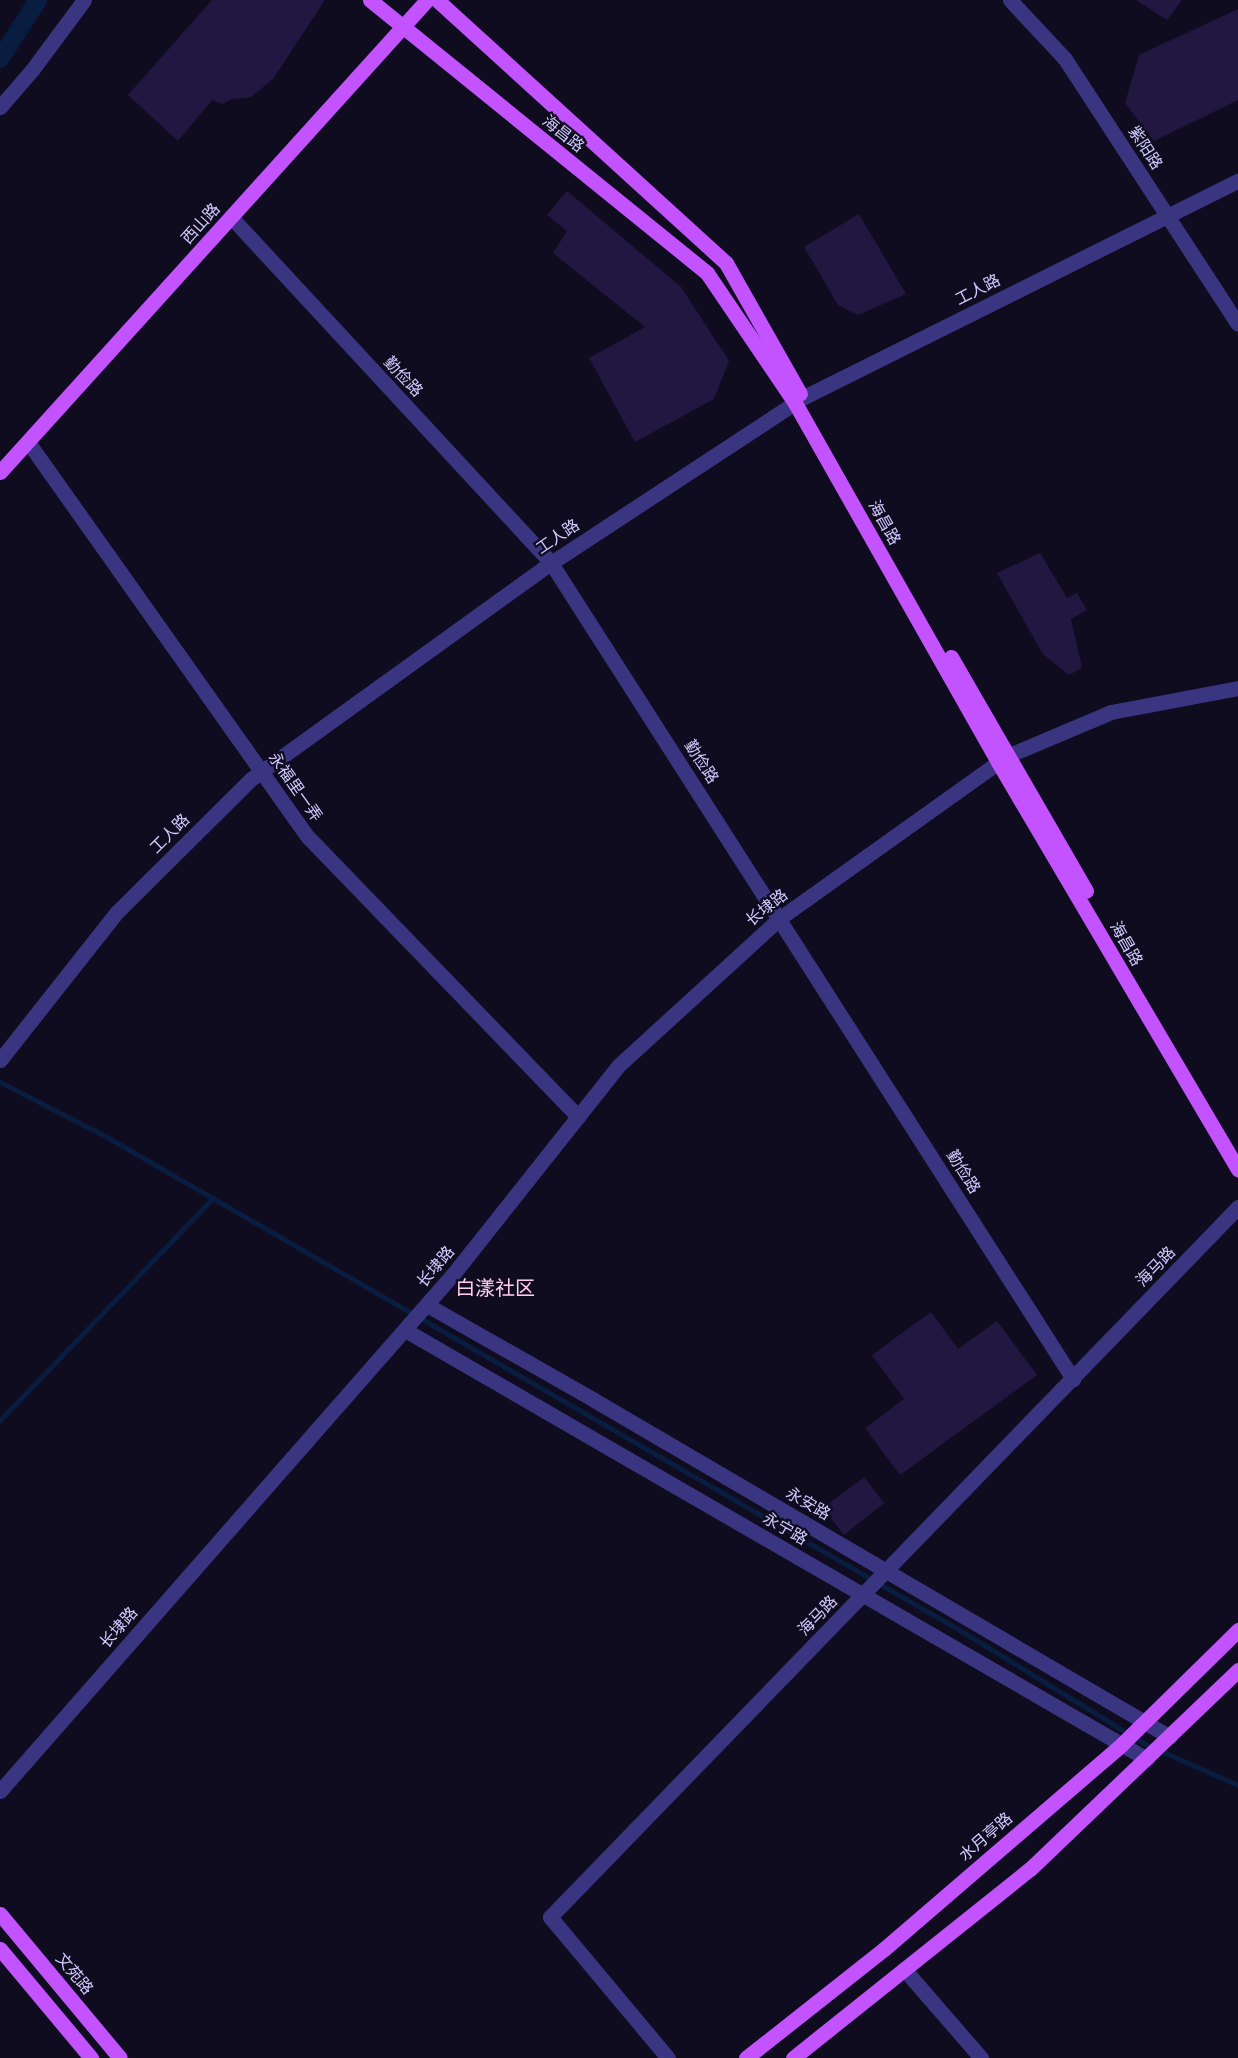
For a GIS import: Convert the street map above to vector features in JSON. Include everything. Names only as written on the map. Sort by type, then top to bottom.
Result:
[{"type":"main road","name":"海昌路","points":[[370,0],[707,273],[799,400]]},
{"type":"main road","name":"西山路","points":[[0,472],[427,0]]},
{"type":"main road","name":"海昌路","points":[[437,0],[726,263],[799,400],[1238,1170]]},
{"type":"main road","name":"海昌路","points":[[1002,759],[1238,1153]]},
{"type":"main road","name":"水月亭路","points":[[746,2058],[884,1948],[1124,1742],[1238,1630]]},
{"type":"main road","points":[[793,2058],[1030,1869],[1238,1670]]},
{"type":"main road","name":"文苑路","points":[[0,1914],[120,2058]]},
{"type":"main road","points":[[0,1949],[91,2058]]},
{"type":"street","points":[[0,107],[32,70],[84,0]]},
{"type":"street","name":"紫阳路","points":[[1010,0],[1065,58],[1238,324]]},
{"type":"street","name":"工人路","points":[[0,1060],[117,912],[251,779],[551,563],[799,400],[1238,181]]},
{"type":"street","name":"勤俭路","points":[[231,217],[551,563],[1073,1379]]},
{"type":"street","name":"永福里一弄","points":[[28,442],[308,837],[578,1117]]},
{"type":"street","name":"长埭路","points":[[0,1791],[425,1307],[619,1065],[780,918],[1002,759],[1111,712],[1238,688]]},
{"type":"street","name":"海马路","points":[[668,2058],[550,1917],[1238,1207]]},
{"type":"street","name":"永安路","points":[[425,1307],[1144,1722],[1173,1734]]},
{"type":"street","name":"永宁路","points":[[407,1328],[867,1591],[1124,1742],[1145,1761]]},
{"type":"street","points":[[904,1969],[981,2058]]},
{"type":"building","points":[[212,0],[325,0],[273,79],[251,97],[231,99],[223,104],[212,100],[178,141],[128,95]]},
{"type":"building","points":[[1136,0],[1182,0],[1167,20]]},
{"type":"building","points":[[1238,9],[1238,100],[1154,141],[1125,103],[1139,55]]},
{"type":"building","points":[[567,191],[681,287],[729,361],[714,399],[635,442],[589,358],[645,327],[553,253],[567,231],[547,215]]},
{"type":"building","points":[[859,214],[906,294],[858,315],[838,305],[804,247]]},
{"type":"building","points":[[1040,553],[1067,598],[1077,593],[1087,610],[1071,619],[1082,668],[1069,675],[1043,654],[997,573]]},
{"type":"building","points":[[931,1312],[958,1349],[997,1321],[1037,1375],[900,1475],[865,1428],[904,1399],[872,1355]]},
{"type":"building","points":[[864,1477],[884,1503],[844,1535],[823,1508]]},
{"type":"waterway","points":[[0,59],[38,0]]},
{"type":"waterway","points":[[0,1082],[107,1137],[963,1632],[1145,1744],[1238,1785]]},
{"type":"waterway","points":[[0,1420],[213,1198]]},
{"type":"district","name":"白漾社区","points":[[495,1288]]}]
